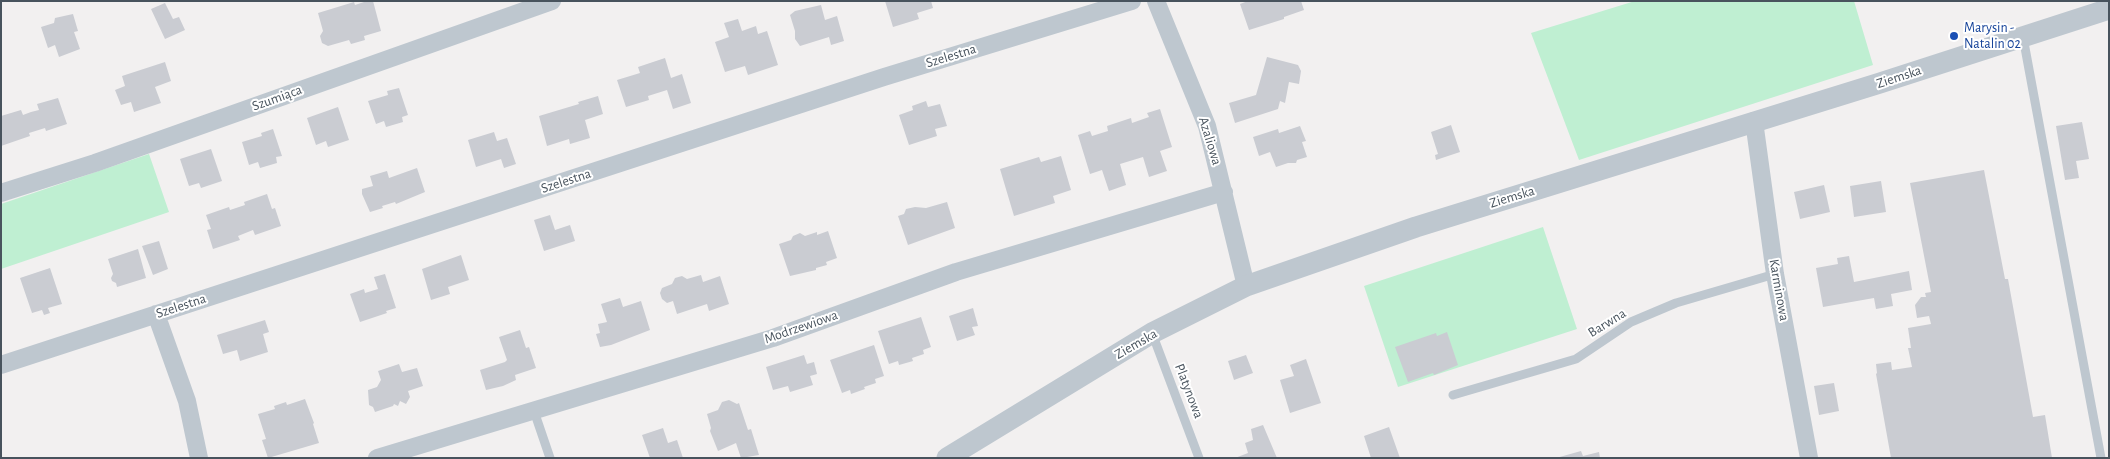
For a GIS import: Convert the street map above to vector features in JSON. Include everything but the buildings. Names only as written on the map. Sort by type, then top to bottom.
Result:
[{"type":"street","name":"Szumiąca","points":[[1,192],[95,163],[552,1]]},
{"type":"street","name":"Szelestna","points":[[1,365],[884,77],[1132,1]]},
{"type":"street","name":"Azaliowa","points":[[1156,1],[1207,126],[1246,286]]},
{"type":"street","name":"Ziemska","points":[[947,458],[1152,333],[1246,286],[1416,227],[1880,83],[2109,8]]},
{"type":"street","name":"Karminowa","points":[[1754,121],[1775,274],[1809,458]]},
{"type":"street","name":"Modrzewiowa","points":[[377,458],[773,338],[956,272],[1224,192]]},
{"type":"street","points":[[156,314],[187,401],[199,458]]},
{"type":"lane","points":[[2023,37],[2101,458]]},
{"type":"lane","name":"Barwna","points":[[1453,395],[1576,359],[1631,322],[1676,303],[1775,274]]},
{"type":"lane","name":"Platynowa","points":[[1152,333],[1199,458]]},
{"type":"lane","points":[[534,410],[550,458]]},
{"type":"green space","points":[[1635,1],[1854,1],[1873,65],[1579,160],[1531,33]]},
{"type":"green space","points":[[149,154],[169,212],[1,269],[1,204]]},
{"type":"green space","points":[[1543,227],[1577,329],[1398,387],[1364,286]]},
{"type":"place","name":"Marysin - Natalin 02","points":[[1954,36]]}]
